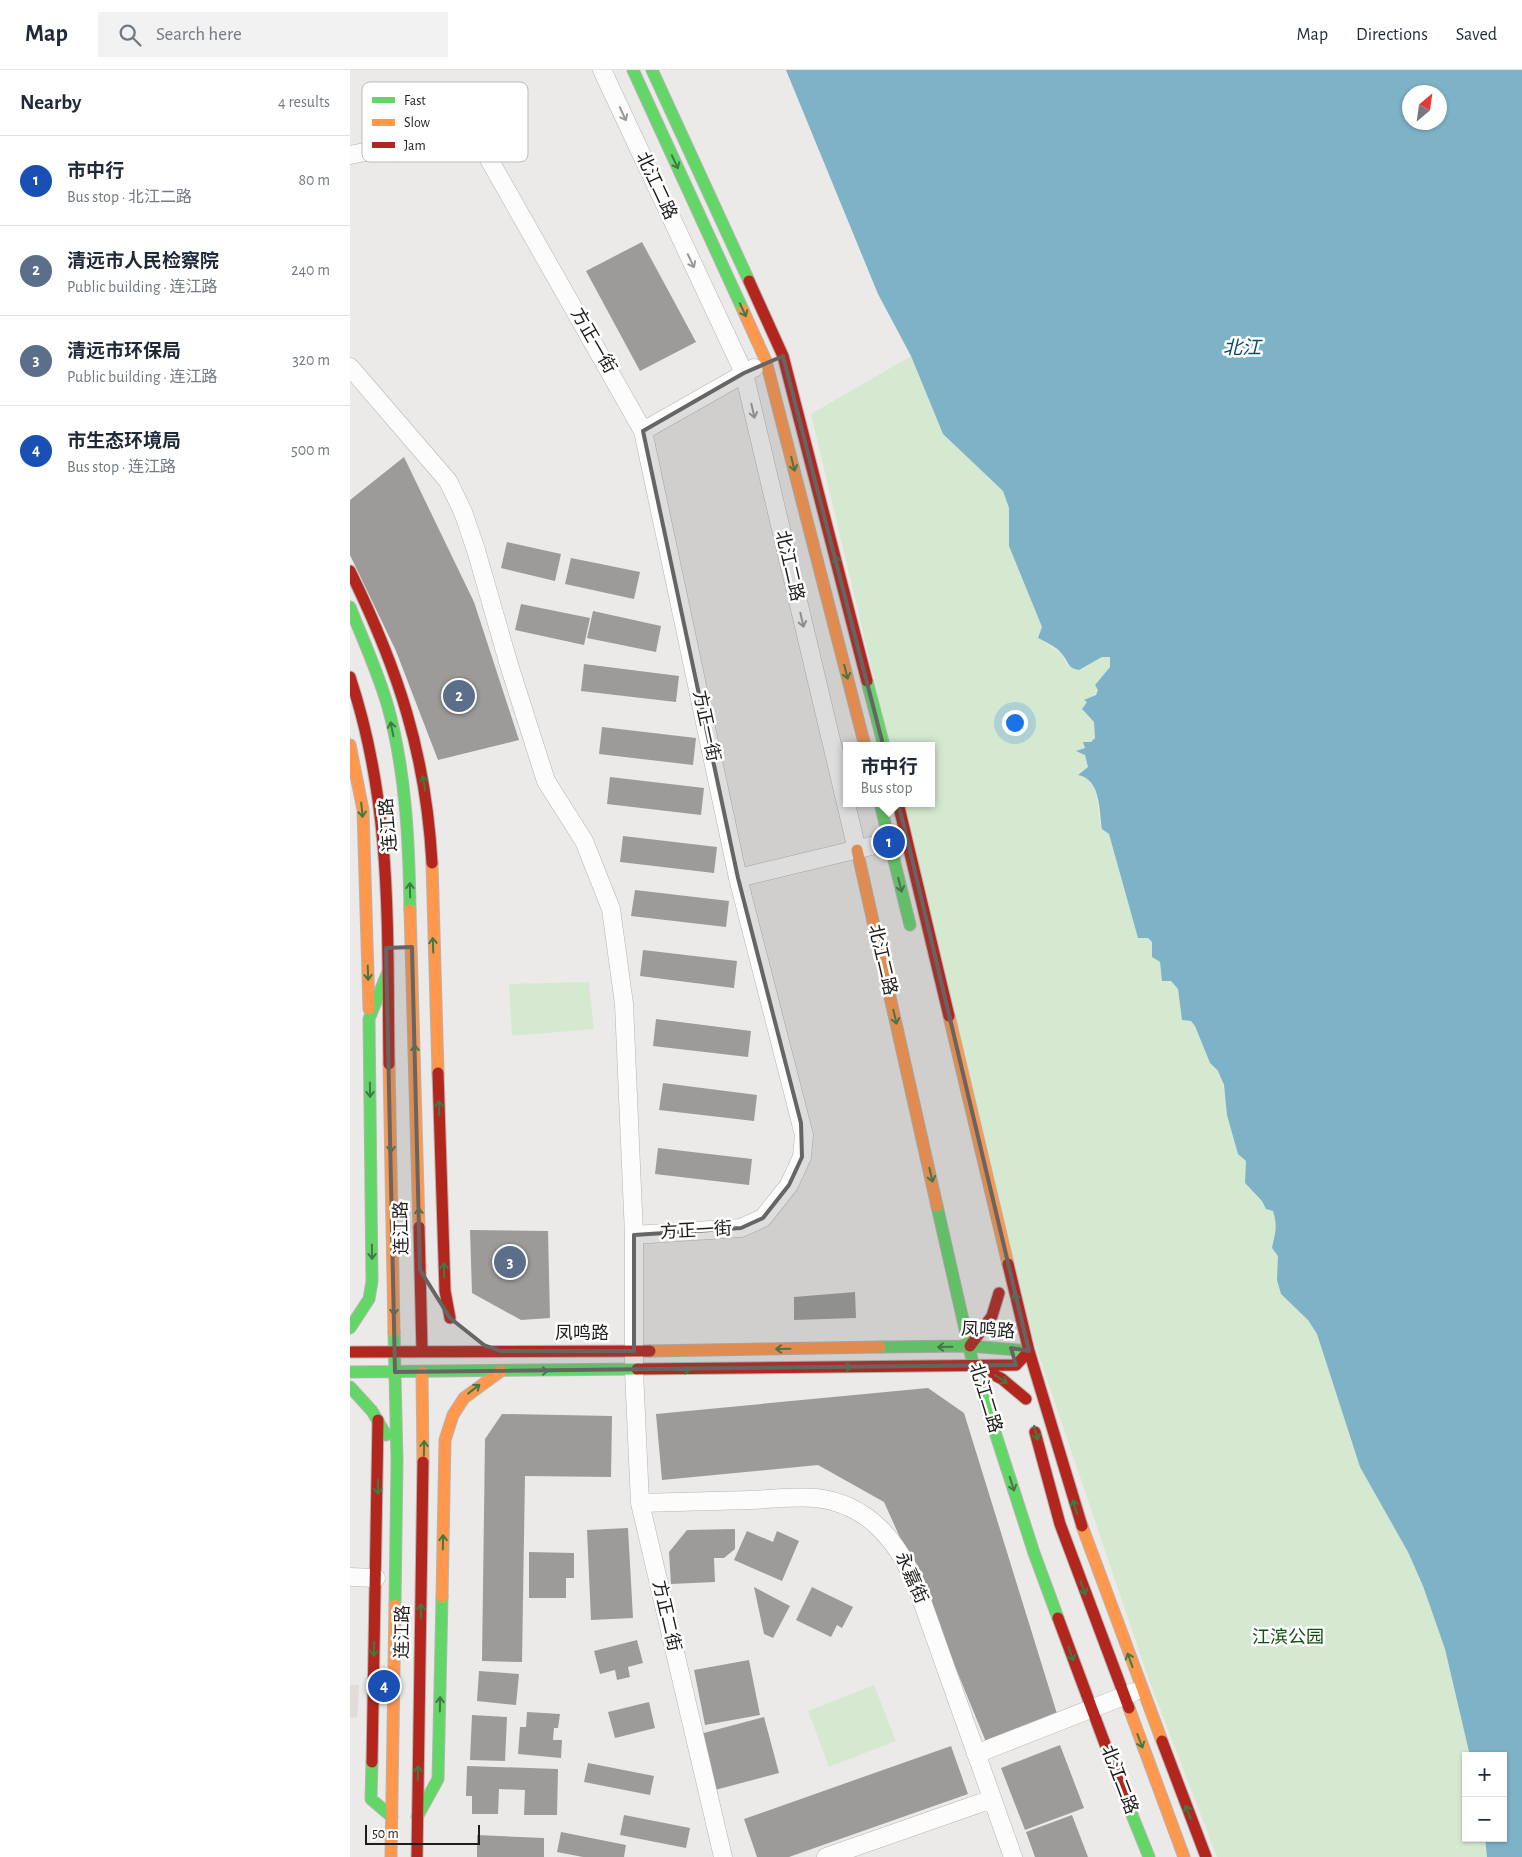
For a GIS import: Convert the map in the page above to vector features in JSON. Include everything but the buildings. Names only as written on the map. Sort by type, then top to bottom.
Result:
[{"type":"main road","name":"北江二路","points":[[633,70],[766,361],[864,742]]},
{"type":"main road","points":[[652,70],[783,356],[883,742]]},
{"type":"main road","points":[[350,571],[372,614],[409,717],[421,765],[428,811],[432,863],[445,1291],[454,1322],[434,1295],[420,1270]]},
{"type":"main road","name":"连江路","points":[[350,607],[373,664],[390,718],[403,783],[409,853],[424,1428],[417,1857]]},
{"type":"main road","name":"连江路","points":[[350,677],[364,717],[374,758],[385,851],[397,1461],[392,1857]]},
{"type":"main road","name":"连江路","points":[[350,745],[363,810],[359,947],[369,1019],[372,1281],[369,1298],[350,1328]]},
{"type":"main road","name":"北江二路","points":[[881,807],[913,938]]},
{"type":"main road","points":[[899,807],[1029,1351],[1078,1520],[1206,1857]]},
{"type":"main road","name":"北江二路","points":[[857,850],[973,1364],[1034,1553],[1091,1710],[1149,1857]]},
{"type":"main road","points":[[369,1019],[387,974]]},
{"type":"main road","points":[[970,1346],[992,1316],[998,1288],[1005,1320]]},
{"type":"main road","points":[[478,1341],[500,1351]]},
{"type":"main road","name":"北江二路","points":[[1010,1343],[1060,1524],[1184,1857]]},
{"type":"main road","name":"凤鸣路","points":[[350,1352],[634,1351],[970,1346],[1010,1343],[1029,1351],[1019,1374],[973,1364],[634,1371],[350,1372]]},
{"type":"main road","points":[[973,1364],[1002,1379],[1029,1408]]},
{"type":"main road","points":[[417,1817],[438,1779],[445,1440],[452,1414],[463,1398],[501,1371]]},
{"type":"main road","points":[[350,1387],[362,1398],[378,1420],[397,1461]]},
{"type":"main road","name":"连江路","points":[[378,1420],[371,1799],[392,1817]]},
{"type":"street","name":"北江二路","points":[[602,70],[744,373],[843,791]]},
{"type":"street","name":"方正一街","points":[[491,162],[643,431],[738,878],[804,1135],[802,1157],[778,1201],[763,1218],[741,1228],[634,1235]]},
{"type":"street","points":[[643,431],[766,361],[783,356]]},
{"type":"street","name":"方正一街","points":[[350,367],[448,481],[476,550],[509,665],[546,780],[584,841],[611,909],[624,1004],[634,1235],[634,1371]]},
{"type":"street","name":"北江二路","points":[[847,807],[857,850]]},
{"type":"street","points":[[738,878],[907,838]]},
{"type":"street","points":[[359,947],[412,947]]},
{"type":"street","name":"方正二街","points":[[634,1371],[640,1504],[723,1857]]},
{"type":"street","name":"永嘉街","points":[[640,1504],[817,1498],[847,1507],[868,1518],[891,1538],[906,1560],[1013,1857]]},
{"type":"street","points":[[350,1577],[376,1578]]},
{"type":"street","points":[[976,1754],[1141,1689]]},
{"type":"street","points":[[826,1857],[992,1799]]},
{"type":"highlighted area","points":[[783,356],[907,838],[1029,1351],[1011,1348],[1016,1365],[395,1372],[386,948],[412,947],[420,1270],[450,1318],[484,1345],[500,1351],[634,1351],[634,1235],[741,1228],[763,1218],[789,1185],[802,1157],[801,1123],[738,878],[643,431],[744,373]]},
{"type":"shaded area","points":[[350,1685],[359,1685],[357,1718],[350,1717]]},
{"type":"green space","name":"江滨公园","points":[[911,356],[943,434],[1003,491],[1009,508],[1009,546],[1042,627],[1039,638],[1062,654],[1067,665],[1079,670],[1102,657],[1110,657],[1110,667],[1096,683],[1098,691],[1083,707],[1083,711],[1094,722],[1095,738],[1092,742],[1085,742],[1085,748],[1077,751],[1085,755],[1088,767],[1079,775],[1086,778],[1094,789],[1101,825],[1109,834],[1138,937],[1148,938],[1152,942],[1152,957],[1160,962],[1161,972],[1166,981],[1171,981],[1178,989],[1182,1020],[1191,1021],[1195,1026],[1210,1063],[1221,1076],[1238,1154],[1246,1161],[1245,1183],[1262,1201],[1266,1209],[1273,1211],[1275,1217],[1276,1226],[1272,1248],[1278,1256],[1281,1294],[1308,1320],[1317,1334],[1360,1467],[1408,1552],[1423,1586],[1445,1649],[1469,1752],[1462,1752],[1462,1842],[1485,1842],[1487,1857],[1217,1857],[1150,1683],[1024,1312],[905,807],[935,807],[935,742],[889,742],[811,414]]},
{"type":"green space","points":[[589,982],[594,1029],[512,1036],[509,984]]},
{"type":"green space","points":[[874,1685],[896,1741],[829,1767],[808,1711]]},
{"type":"water","name":"北江","points":[[786,70],[1522,70],[1522,1857],[1487,1857],[1485,1842],[1507,1842],[1507,1752],[1469,1752],[1445,1649],[1423,1586],[1408,1552],[1360,1467],[1317,1334],[1308,1320],[1281,1294],[1277,1280],[1278,1256],[1272,1248],[1276,1226],[1275,1217],[1273,1211],[1266,1209],[1262,1201],[1245,1183],[1246,1161],[1238,1154],[1227,1115],[1224,1085],[1218,1071],[1210,1063],[1195,1026],[1191,1021],[1182,1020],[1178,989],[1171,981],[1162,981],[1160,962],[1152,957],[1152,942],[1148,938],[1138,938],[1109,834],[1102,829],[1098,797],[1091,783],[1086,778],[1078,775],[1088,767],[1085,755],[1076,751],[1085,748],[1083,742],[1091,742],[1095,738],[1094,722],[1082,709],[1087,702],[1084,700],[1096,695],[1098,690],[1095,685],[1110,667],[1110,657],[1102,657],[1079,670],[1075,669],[1070,666],[1057,649],[1038,638],[1042,627],[1009,546],[1009,508],[1003,491],[943,434],[911,356],[878,294]]},
{"type":"traffic: fast","points":[[633,70],[743,310]]},
{"type":"traffic: fast","points":[[652,70],[749,281]]},
{"type":"traffic: fast","points":[[350,607],[380,681],[399,757],[403,782],[409,859],[410,910]]},
{"type":"traffic: fast","points":[[867,681],[883,742]]},
{"type":"traffic: fast","points":[[881,807],[910,925]]},
{"type":"traffic: fast","points":[[350,1328],[369,1299],[372,1281],[369,1019],[387,974]]},
{"type":"traffic: fast","points":[[937,1206],[973,1364],[1034,1553],[1058,1618]]},
{"type":"traffic: fast","points":[[394,1332],[397,1461],[395,1605]]},
{"type":"traffic: fast","points":[[880,1347],[970,1346],[1029,1351]]},
{"type":"traffic: fast","points":[[350,1372],[637,1369]]},
{"type":"traffic: fast","points":[[350,1387],[372,1411],[386,1435]]},
{"type":"traffic: fast","points":[[417,1817],[438,1779],[442,1597]]},
{"type":"traffic: fast","points":[[372,1762],[371,1799],[392,1817]]},
{"type":"traffic: fast","points":[[1124,1795],[1149,1857]]},
{"type":"traffic: slow","points":[[743,310],[766,361],[864,742]]},
{"type":"traffic: slow","points":[[350,745],[363,810],[369,1009]]},
{"type":"traffic: slow","points":[[857,850],[937,1206]]},
{"type":"traffic: slow","points":[[432,863],[438,1073]]},
{"type":"traffic: slow","points":[[410,910],[419,1227]]},
{"type":"traffic: slow","points":[[949,1016],[1008,1264]]},
{"type":"traffic: slow","points":[[389,1064],[394,1332]]},
{"type":"traffic: slow","points":[[650,1351],[880,1347]]},
{"type":"traffic: slow","points":[[442,1597],[445,1440],[453,1415],[464,1398],[501,1371]]},
{"type":"traffic: slow","points":[[422,1372],[423,1462]]},
{"type":"traffic: slow","points":[[1082,1526],[1162,1741]]},
{"type":"traffic: slow","points":[[391,1857],[395,1605]]},
{"type":"traffic: slow","points":[[1129,1708],[1184,1857]]},
{"type":"traffic: jam","points":[[749,281],[783,356],[867,681]]},
{"type":"traffic: jam","points":[[350,571],[382,643],[407,713],[423,785],[429,823],[432,863]]},
{"type":"traffic: jam","points":[[350,677],[364,725],[381,821],[387,917],[389,1064]]},
{"type":"traffic: jam","points":[[899,807],[949,1016]]},
{"type":"traffic: jam","points":[[438,1073],[445,1291],[450,1318]]},
{"type":"traffic: jam","points":[[419,1227],[422,1351]]},
{"type":"traffic: jam","points":[[1008,1264],[1029,1351],[1082,1526]]},
{"type":"traffic: jam","points":[[970,1346],[992,1316],[999,1293]]},
{"type":"traffic: jam","points":[[350,1352],[650,1351]]},
{"type":"traffic: jam","points":[[637,1369],[1016,1365],[1029,1351]]},
{"type":"traffic: jam","points":[[977,1366],[1002,1379],[1026,1399]]},
{"type":"traffic: jam","points":[[372,1762],[378,1420]]},
{"type":"traffic: jam","points":[[1035,1432],[1060,1524],[1129,1708]]},
{"type":"traffic: jam","points":[[417,1857],[423,1462]]},
{"type":"traffic: jam","points":[[1058,1618],[1124,1795]]},
{"type":"traffic: jam","points":[[1162,1741],[1206,1857]]},
{"type":"place","name":"清远市人民检察院","points":[[459,696]]},
{"type":"place","name":"市中行","points":[[889,842]]},
{"type":"place","name":"清远市环保局","points":[[510,1262]]},
{"type":"place","name":"市生态环境局","points":[[384,1686]]}]
